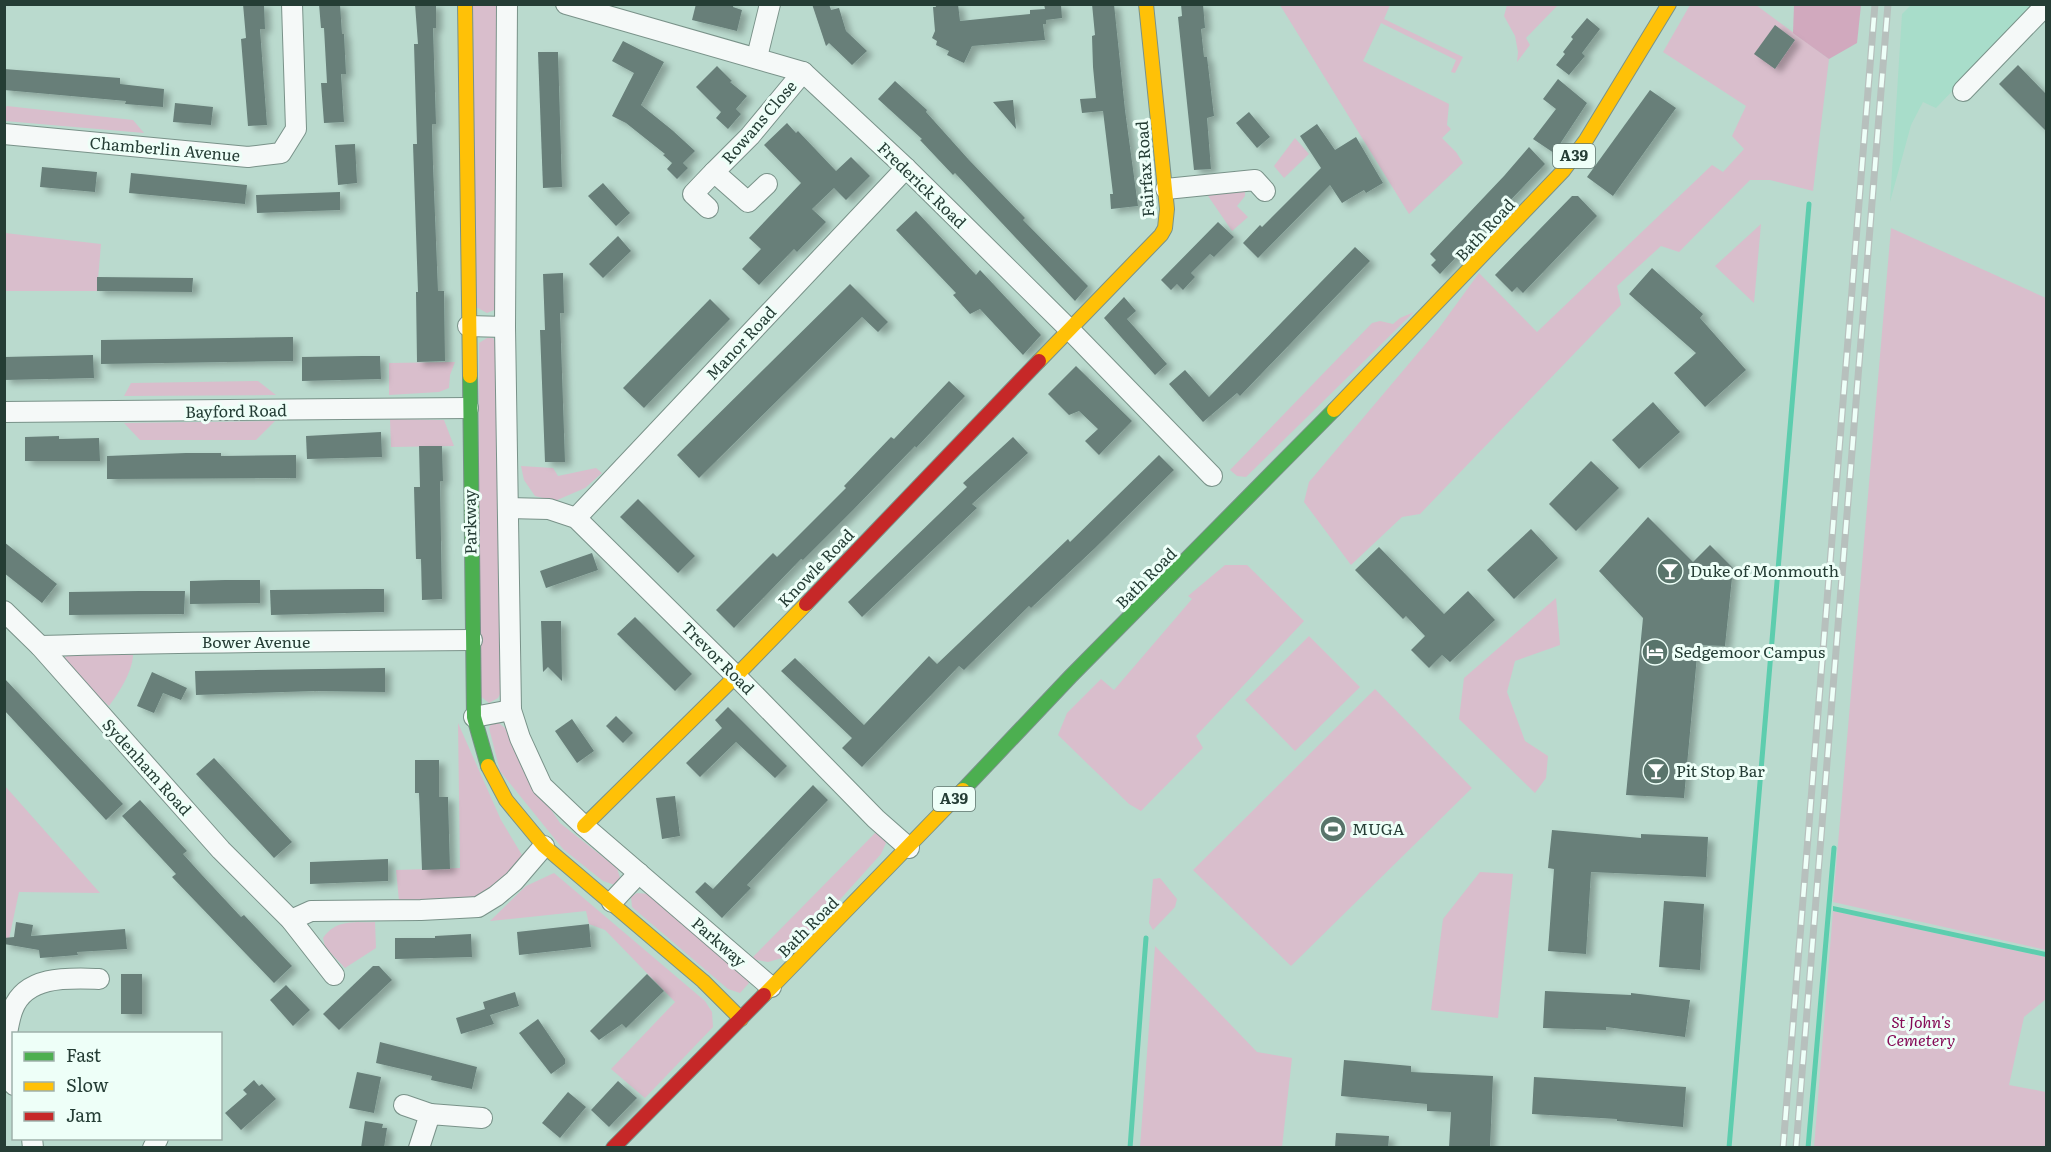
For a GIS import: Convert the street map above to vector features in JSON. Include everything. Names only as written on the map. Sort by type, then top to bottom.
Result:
[{"type":"street","name":"Chamberlin Avenue","points":[[4,134],[248,157],[281,153],[296,129],[292,4]]},
{"type":"street","name":"Parkway","points":[[465,4],[468,408],[474,717],[485,760],[506,800],[544,846],[703,981],[741,1019]]},
{"type":"street","name":"Parkway","points":[[507,4],[505,327],[511,710],[520,738],[542,786],[584,826],[771,987]]},
{"type":"street","name":"Frederick Road","points":[[566,4],[803,72],[906,168],[1070,330],[1212,476]]},
{"type":"street","points":[[757,57],[770,4]]},
{"type":"street","name":"Fairfax Road","points":[[1070,330],[1161,235],[1167,220],[1166,189],[1146,4]]},
{"type":"street","name":"Bath Road","points":[[613,1148],[909,848],[1071,676],[1393,350],[1542,195],[1586,140],[1669,4]]},
{"type":"street","points":[[1963,92],[2046,5]]},
{"type":"street","name":"Rowans Close","points":[[708,208],[685,189],[714,172],[750,136],[803,72]]},
{"type":"street","name":"Manor Road","points":[[576,518],[906,168]]},
{"type":"street","name":"Rowans Close","points":[[714,172],[748,202],[767,184]]},
{"type":"street","points":[[1166,189],[1255,180],[1265,191]]},
{"type":"street","points":[[468,326],[505,327]]},
{"type":"street","name":"Knowle Road","points":[[584,826],[736,676],[1070,330]]},
{"type":"street","name":"Bayford Road","points":[[4,412],[468,408]]},
{"type":"street","name":"Trevor Road","points":[[508,508],[549,508],[576,518],[876,819],[909,848]]},
{"type":"street","name":"Sydenham Road","points":[[4,611],[40,646],[221,850],[291,920],[334,975]]},
{"type":"street","name":"Bower Avenue","points":[[40,646],[180,642],[472,640]]},
{"type":"street","points":[[474,717],[511,710]]},
{"type":"street","points":[[291,920],[311,911],[478,907],[514,881],[544,846]]},
{"type":"street","points":[[612,902],[639,873]]},
{"type":"street","points":[[12,1078],[4,1051],[12,1010],[19,997],[31,987],[46,982],[78,985],[99,979]]},
{"type":"street","points":[[404,1106],[430,1114],[482,1118]]},
{"type":"street","points":[[419,1148],[430,1114]]},
{"type":"shaded area","points":[[1794,5],[1861,5],[1857,43],[1829,59],[1793,33]]},
{"type":"shaded area","points":[[1911,5],[2035,5],[1936,108],[1923,102],[1911,125],[1890,202],[1902,14]]},
{"type":"shaded area","points":[[1833,906],[2046,952],[2046,957],[1833,911]]},
{"type":"green space","points":[[473,5],[496,5],[499,308],[487,313],[476,307]]},
{"type":"green space","points":[[1280,5],[1390,5],[1384,19],[1463,57],[1455,73],[1451,72],[1456,60],[1381,23],[1363,61],[1449,104],[1447,125],[1451,129],[1442,138],[1463,163],[1409,214]]},
{"type":"green space","points":[[1507,5],[1558,5],[1526,38],[1530,45],[1517,62],[1515,36],[1504,16]]},
{"type":"green space","points":[[1690,5],[1756,5],[1829,59],[1813,191],[1770,180],[1750,180],[1679,252],[1661,246],[1617,286],[1621,305],[1420,514],[1402,517],[1351,565],[1304,502],[1309,482],[1439,328],[1479,273],[1537,332],[1712,165],[1723,172],[1744,149],[1732,136],[1746,106],[1663,52]]},
{"type":"green space","points":[[7,106],[133,120],[144,133],[5,121]]},
{"type":"green space","points":[[1295,138],[1309,154],[1284,178],[1274,166]]},
{"type":"green space","points":[[1204,190],[1245,190],[1245,196],[1237,206],[1248,217],[1232,231]]},
{"type":"green space","points":[[1761,224],[1754,303],[1715,266]]},
{"type":"green space","points":[[1891,228],[2046,298],[2046,950],[1833,902]]},
{"type":"green space","points":[[5,233],[101,244],[97,291],[5,291]]},
{"type":"green space","points":[[1414,312],[1246,477],[1237,476],[1230,470],[1372,323],[1380,321],[1393,324]]},
{"type":"green space","points":[[487,338],[493,338],[498,348],[501,692],[498,698],[489,703],[479,695],[479,343]]},
{"type":"green space","points":[[455,362],[450,375],[449,388],[439,392],[389,395],[389,363]]},
{"type":"green space","points":[[258,381],[276,395],[124,396],[131,383]]},
{"type":"green space","points":[[390,419],[444,420],[454,446],[391,447]]},
{"type":"green space","points":[[275,421],[256,440],[140,440],[124,423]]},
{"type":"green space","points":[[521,466],[553,468],[558,476],[596,468],[602,473],[585,488],[555,501],[535,496],[524,480]]},
{"type":"green space","points":[[1225,565],[1247,565],[1304,621],[1196,736],[1203,748],[1141,811],[1129,804],[1058,735],[1067,713],[1101,679],[1114,690],[1192,599],[1188,596]]},
{"type":"green space","points":[[1556,598],[1560,645],[1515,661],[1507,692],[1525,741],[1548,756],[1546,778],[1535,793],[1459,719],[1464,678]]},
{"type":"green space","points":[[1309,636],[1360,687],[1295,751],[1245,700]]},
{"type":"green space","points":[[75,652],[133,655],[128,675],[109,706],[66,667],[63,658]]},
{"type":"green space","name":"MUGA","points":[[1375,689],[1472,788],[1291,966],[1193,870]]},
{"type":"green space","points":[[494,719],[505,728],[537,795],[560,823],[617,868],[620,878],[615,885],[603,881],[563,849],[500,771],[489,728]]},
{"type":"green space","points":[[458,723],[501,820],[522,855],[506,880],[481,898],[400,911],[396,870],[460,868]]},
{"type":"green space","points":[[5,786],[100,893],[19,892],[9,939],[5,946]]},
{"type":"green space","points":[[878,830],[886,843],[881,854],[789,956],[768,962],[751,959]]},
{"type":"green space","points":[[1480,872],[1513,874],[1498,1018],[1431,1010],[1443,919]]},
{"type":"green space","points":[[554,873],[705,1001],[712,1012],[713,1027],[645,1098],[611,1069],[675,1002],[605,930],[589,924],[586,911],[490,921],[526,886]]},
{"type":"green space","points":[[1160,878],[1177,899],[1175,907],[1153,930],[1149,923],[1153,879]]},
{"type":"green space","points":[[637,893],[649,894],[743,972],[749,983],[740,993],[728,989],[632,907],[631,897]]},
{"type":"green space","name":"St John's Cemetery","points":[[1833,911],[2046,957],[2046,999],[2024,1017],[2009,1085],[2046,1092],[2046,1147],[1814,1148]]},
{"type":"green space","points":[[352,922],[375,922],[376,948],[345,968],[325,947],[323,938],[339,925]]},
{"type":"green space","points":[[1155,946],[1257,1052],[1292,1058],[1282,1147],[1140,1147]]},
{"type":"building","points":[[243,4],[264,4],[265,29],[260,29],[267,125],[248,126],[241,39],[246,38]]},
{"type":"building","points":[[319,4],[340,4],[346,74],[341,74],[344,122],[324,123],[321,83],[327,83],[324,28],[321,28]]},
{"type":"building","points":[[415,4],[436,4],[436,28],[433,28],[436,124],[432,124],[433,165],[438,291],[444,291],[445,361],[417,362],[416,292],[418,292],[413,144],[417,144],[414,44],[418,44]]},
{"type":"building","points":[[696,4],[734,4],[733,7],[742,10],[737,31],[692,20]]},
{"type":"building","points":[[812,4],[829,4],[831,10],[839,8],[846,31],[867,51],[852,65],[829,43],[826,46]]},
{"type":"building","points":[[935,4],[958,4],[960,21],[1030,14],[1030,10],[1045,9],[1044,4],[1061,4],[1062,18],[1046,20],[1046,24],[1043,24],[1045,40],[972,46],[964,63],[947,55],[949,51],[936,45],[937,41],[932,38],[935,31],[933,7],[936,7]]},
{"type":"building","points":[[1092,4],[1114,4],[1138,206],[1111,209],[1110,194],[1113,194],[1103,111],[1082,113],[1080,99],[1096,98]]},
{"type":"building","points":[[1181,4],[1203,4],[1205,28],[1201,29],[1214,116],[1207,118],[1211,169],[1194,170],[1178,17],[1182,16]]},
{"type":"building","points":[[1587,18],[1600,29],[1582,53],[1585,56],[1569,75],[1556,65],[1565,54],[1563,52],[1573,39],[1571,37]]},
{"type":"building","points":[[1775,25],[1795,40],[1775,69],[1754,54]]},
{"type":"building","points":[[623,41],[664,62],[641,105],[695,151],[683,163],[688,168],[677,179],[667,169],[672,163],[663,155],[665,154],[626,123],[612,116],[634,73],[612,61]]},
{"type":"building","points":[[538,52],[558,52],[562,187],[543,188]]},
{"type":"building","points":[[2018,65],[2046,94],[2046,131],[1999,84]]},
{"type":"building","points":[[717,66],[732,81],[730,82],[747,96],[736,109],[741,114],[728,129],[716,118],[721,112],[696,87]]},
{"type":"building","points":[[4,69],[120,78],[120,84],[164,89],[163,107],[125,104],[126,101],[4,90]]},
{"type":"building","points":[[1558,79],[1587,103],[1554,153],[1533,139],[1556,109],[1543,99]]},
{"type":"building","points":[[895,81],[927,110],[926,112],[969,160],[1025,218],[1023,220],[1088,286],[1075,301],[955,173],[953,175],[920,140],[922,139],[878,99]]},
{"type":"building","points":[[1650,90],[1676,108],[1613,196],[1587,177]]},
{"type":"building","points":[[1013,100],[1016,129],[993,102]]},
{"type":"building","points":[[175,103],[213,107],[211,125],[173,122]]},
{"type":"building","points":[[1249,112],[1270,137],[1257,148],[1236,123]]},
{"type":"building","points":[[787,123],[796,133],[798,131],[836,171],[851,157],[870,176],[846,200],[834,188],[812,209],[826,222],[797,252],[794,249],[759,285],[742,269],[761,249],[749,238],[801,183],[764,145]]},
{"type":"building","points":[[1317,124],[1335,150],[1356,137],[1383,183],[1366,193],[1364,190],[1342,203],[1330,185],[1258,258],[1243,243],[1321,168],[1300,136]]},
{"type":"building","points":[[355,144],[357,183],[338,185],[335,145]]},
{"type":"building","points":[[1529,147],[1545,164],[1440,274],[1431,265],[1436,260],[1430,254]]},
{"type":"building","points":[[42,167],[97,172],[95,192],[40,187]]},
{"type":"building","points":[[131,173],[247,185],[245,204],[129,193]]},
{"type":"building","points":[[603,183],[630,213],[616,226],[588,196]]},
{"type":"building","points":[[340,192],[340,210],[257,213],[256,195]]},
{"type":"building","points":[[1572,196],[1578,196],[1597,216],[1523,293],[1517,287],[1512,292],[1495,275]]},
{"type":"building","points":[[916,211],[976,275],[980,270],[1041,335],[1023,355],[980,309],[970,314],[953,295],[956,293],[896,230]]},
{"type":"building","points":[[1218,222],[1234,237],[1214,257],[1210,254],[1191,273],[1195,277],[1183,290],[1177,284],[1171,290],[1161,280]]},
{"type":"building","points":[[618,236],[631,251],[603,278],[589,264]]},
{"type":"building","points":[[1355,247],[1370,261],[1240,396],[1237,393],[1203,422],[1169,384],[1185,370],[1209,397]]},
{"type":"building","points":[[1652,268],[1703,314],[1700,318],[1746,370],[1705,407],[1674,373],[1696,353],[1629,294]]},
{"type":"building","points":[[563,273],[564,313],[560,313],[565,462],[545,462],[540,330],[545,330],[543,274]]},
{"type":"building","points":[[97,277],[193,278],[192,292],[97,291]]},
{"type":"building","points":[[850,284],[888,322],[878,332],[862,317],[699,478],[677,455]]},
{"type":"building","points":[[1124,297],[1136,311],[1127,319],[1167,364],[1155,375],[1104,318]]},
{"type":"building","points":[[710,299],[730,319],[644,408],[623,388]]},
{"type":"building","points":[[293,337],[293,361],[101,364],[101,340]]},
{"type":"building","points":[[93,355],[94,378],[4,380],[4,357]]},
{"type":"building","points":[[380,356],[381,379],[302,381],[302,357]]},
{"type":"building","points":[[1076,366],[1132,421],[1099,455],[1085,441],[1098,429],[1079,411],[1069,415],[1048,394]]},
{"type":"building","points":[[949,381],[965,396],[916,448],[915,446],[734,628],[716,610],[773,553],[777,557],[846,488],[844,486],[891,437],[894,439]]},
{"type":"building","points":[[1653,402],[1680,432],[1639,469],[1612,440]]},
{"type":"building","points":[[381,432],[382,457],[307,459],[306,436]]},
{"type":"building","points":[[59,436],[59,439],[99,438],[100,461],[25,461],[25,437]]},
{"type":"building","points":[[1013,437],[1028,453],[972,504],[977,508],[862,617],[848,602],[967,487],[963,483]]},
{"type":"building","points":[[419,446],[442,446],[443,481],[440,481],[442,599],[422,600],[421,559],[416,559],[414,487],[420,487]]},
{"type":"building","points":[[221,453],[221,456],[296,455],[296,478],[107,479],[107,456]]},
{"type":"building","points":[[1159,455],[1174,470],[1094,549],[1031,608],[1029,606],[964,670],[959,666],[862,767],[842,748],[852,738],[781,671],[795,658],[864,725],[929,656],[937,664],[1068,539],[1070,542]]},
{"type":"building","points":[[1591,461],[1619,488],[1576,531],[1549,504]]},
{"type":"building","points":[[638,499],[695,556],[678,573],[620,517]]},
{"type":"building","name":"Sedgemoor Campus","points":[[1648,517],[1693,562],[1710,545],[1733,568],[1725,646],[1698,645],[1684,798],[1626,795],[1643,618],[1599,571]]},
{"type":"building","points":[[1531,529],[1558,558],[1514,599],[1487,570]]},
{"type":"building","points":[[4,542],[57,584],[42,603],[4,573]]},
{"type":"building","points":[[1379,547],[1444,614],[1468,591],[1495,620],[1450,662],[1442,655],[1429,668],[1411,650],[1425,636],[1406,616],[1403,619],[1355,570]]},
{"type":"building","points":[[592,553],[598,570],[546,588],[540,571]]},
{"type":"building","points":[[260,580],[260,603],[190,604],[190,581]]},
{"type":"building","points":[[384,589],[384,612],[271,615],[270,590]]},
{"type":"building","points":[[185,591],[184,614],[69,615],[69,592]]},
{"type":"building","points":[[635,617],[692,674],[675,691],[617,634]]},
{"type":"building","points":[[541,621],[561,621],[562,681],[548,667],[543,672]]},
{"type":"building","points":[[385,668],[385,692],[315,691],[196,695],[195,671]]},
{"type":"building","points":[[152,672],[187,688],[181,700],[163,693],[154,713],[137,706]]},
{"type":"building","points":[[4,678],[123,804],[106,820],[4,710]]},
{"type":"building","points":[[728,707],[787,766],[775,778],[736,742],[700,777],[686,763],[722,728],[715,720]]},
{"type":"building","points":[[616,716],[633,733],[623,743],[606,726]]},
{"type":"building","points":[[572,719],[594,751],[577,763],[555,731]]},
{"type":"building","points":[[214,758],[292,842],[274,858],[196,774]]},
{"type":"building","points":[[415,760],[439,760],[439,797],[448,797],[450,869],[422,870],[419,793],[415,793]]},
{"type":"building","points":[[813,785],[828,800],[747,885],[751,888],[722,918],[695,892],[705,882],[713,889]]},
{"type":"building","points":[[675,796],[680,836],[662,839],[656,798]]},
{"type":"building","points":[[140,800],[187,851],[183,854],[201,874],[241,917],[244,915],[292,966],[274,983],[172,877],[176,874],[122,816]]},
{"type":"building","points":[[1552,830],[1641,838],[1641,834],[1708,837],[1706,877],[1591,872],[1586,954],[1548,951],[1554,869],[1548,868]]},
{"type":"building","points":[[388,859],[388,881],[310,884],[310,862]]},
{"type":"building","points":[[1664,901],[1704,904],[1700,970],[1659,967]]},
{"type":"building","points":[[16,922],[33,925],[31,936],[125,929],[127,949],[77,952],[78,955],[40,958],[39,950],[4,944],[4,938],[14,937]]},
{"type":"building","points":[[589,924],[591,947],[519,955],[517,932]]},
{"type":"building","points":[[471,934],[472,957],[395,959],[395,938],[435,938],[435,936]]},
{"type":"building","points":[[373,966],[379,966],[392,980],[339,1030],[323,1014]]},
{"type":"building","points":[[121,974],[142,974],[142,1014],[121,1014]]},
{"type":"building","points":[[647,974],[664,991],[626,1028],[622,1024],[599,1040],[590,1031]]},
{"type":"building","points":[[286,985],[310,1010],[293,1026],[270,1000]]},
{"type":"building","points":[[1545,991],[1631,995],[1631,993],[1690,1000],[1685,1037],[1606,1027],[1606,1030],[1543,1028]]},
{"type":"building","points":[[515,992],[519,1006],[490,1015],[494,1024],[461,1034],[456,1018],[485,1009],[483,1002]]},
{"type":"building","points":[[538,1019],[565,1059],[565,1064],[551,1074],[519,1033]]},
{"type":"building","points":[[380,1042],[477,1067],[472,1089],[431,1080],[432,1076],[376,1063]]},
{"type":"building","points":[[1344,1060],[1411,1066],[1411,1072],[1493,1076],[1490,1148],[1449,1148],[1451,1112],[1427,1111],[1427,1104],[1341,1096]]},
{"type":"building","points":[[357,1072],[381,1077],[374,1113],[349,1108]]},
{"type":"building","points":[[1534,1077],[1686,1087],[1683,1127],[1617,1121],[1617,1119],[1532,1114]]},
{"type":"building","points":[[254,1080],[259,1086],[262,1084],[276,1099],[241,1130],[225,1113],[247,1094],[243,1090]]},
{"type":"building","points":[[618,1081],[637,1098],[609,1127],[591,1110]]},
{"type":"building","points":[[568,1092],[586,1107],[560,1138],[542,1123]]},
{"type":"building","points":[[365,1121],[383,1124],[382,1128],[387,1128],[384,1148],[361,1148]]},
{"type":"building","points":[[1336,1133],[1389,1136],[1388,1148],[1335,1148]]},
{"type":"waterway","points":[[1729,1148],[1809,204]]},
{"type":"waterway","points":[[1808,1148],[1834,848]]},
{"type":"waterway","points":[[1130,1148],[1146,938]]},
{"type":"railway","points":[[1783,1148],[1875,4]]},
{"type":"railway","points":[[1796,1148],[1888,4]]},
{"type":"traffic: fast","points":[[470,376],[474,717],[488,766]]},
{"type":"traffic: fast","points":[[963,790],[1071,676],[1334,410]]},
{"type":"traffic: slow","points":[[465,4],[470,376]]},
{"type":"traffic: slow","points":[[1039,361],[1161,235],[1165,228],[1167,209],[1146,4]]},
{"type":"traffic: slow","points":[[1334,410],[1563,171],[1586,140],[1669,4]]},
{"type":"traffic: slow","points":[[584,826],[806,604]]},
{"type":"traffic: slow","points":[[488,766],[506,800],[544,846],[703,981],[741,1019]]},
{"type":"traffic: slow","points":[[764,995],[963,790]]},
{"type":"traffic: jam","points":[[806,604],[1039,361]]},
{"type":"traffic: jam","points":[[613,1148],[764,995]]},
{"type":"place","name":"Duke of Monmouth","points":[[1670,571]]},
{"type":"place","name":"Sedgemoor Campus","points":[[1655,652]]},
{"type":"place","name":"Pit Stop Bar","points":[[1656,771]]},
{"type":"place","name":"MUGA","points":[[1333,829]]}]
